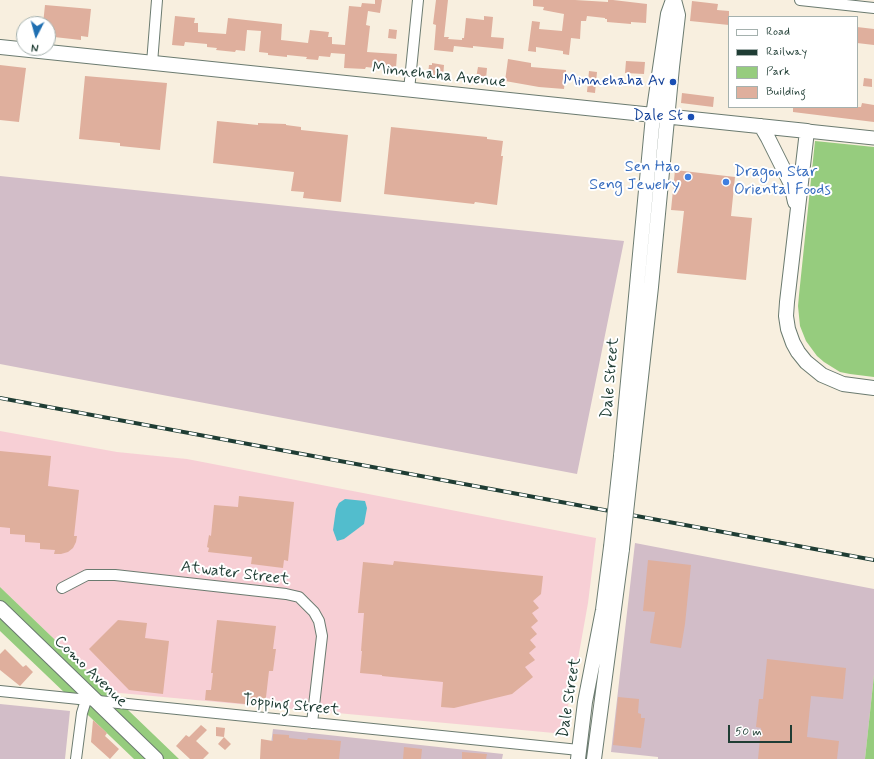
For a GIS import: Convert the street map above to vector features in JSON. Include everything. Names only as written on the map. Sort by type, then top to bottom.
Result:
[{"type":"main road","name":"Dale Street","points":[[627,457],[652,116],[668,14],[674,0]]},
{"type":"main road","name":"Dale Street","points":[[594,759],[627,457],[651,286],[678,15],[674,0]]},
{"type":"main road","name":"Minnehaha Avenue","points":[[0,47],[668,118],[676,117],[807,131]]},
{"type":"main road","points":[[761,126],[791,184],[797,212]]},
{"type":"main road","points":[[807,131],[786,316],[788,329],[793,343],[806,362],[822,375],[843,384],[874,388]]},
{"type":"main road","name":"Dale Street","points":[[579,754],[585,702],[617,548]]},
{"type":"main road","name":"Como Avenue","points":[[0,608],[91,701],[156,759]]},
{"type":"street","points":[[152,63],[157,0]]},
{"type":"street","points":[[409,90],[418,0]]},
{"type":"street","points":[[800,0],[874,8]]},
{"type":"street","name":"Minnehaha Avenue","points":[[807,131],[874,138]]},
{"type":"street","name":"Atwater Street","points":[[62,588],[87,575],[115,575],[286,594],[299,597],[314,612],[322,636],[312,723]]},
{"type":"street","name":"Topping Street","points":[[0,691],[312,723],[579,754]]},
{"type":"street","points":[[76,759],[82,713],[91,701]]},
{"type":"shaded area","points":[[0,176],[624,241],[577,474],[0,364]]},
{"type":"shaded area","points":[[0,431],[117,452],[187,459],[596,538],[588,603],[576,670],[570,688],[565,734],[109,692],[0,587]]},
{"type":"shaded area","points":[[635,543],[874,589],[874,675],[865,759],[658,759],[658,757],[611,752]]},
{"type":"shaded area","points":[[0,704],[70,711],[65,759],[0,759]]},
{"type":"shaded area","points":[[273,729],[503,754],[502,759],[269,759]]},
{"type":"green space","points":[[815,141],[874,147],[874,377],[840,372],[824,362],[817,356],[806,341],[800,326],[798,306]]},
{"type":"green space","points":[[0,587],[179,759],[134,759],[0,631]]},
{"type":"green space","points":[[874,675],[874,759],[865,759]]},
{"type":"water","points":[[345,499],[365,501],[367,508],[364,524],[344,539],[337,541],[333,530],[336,509],[339,503]]},
{"type":"building","points":[[375,0],[382,0],[380,13],[368,11],[366,25],[370,26],[367,52],[397,54],[396,68],[344,68],[345,54],[331,53],[330,57],[319,56],[318,60],[306,59],[307,57],[287,55],[287,57],[268,55],[268,53],[259,52],[261,31],[247,30],[245,51],[236,50],[235,52],[216,50],[217,48],[207,47],[207,44],[185,42],[184,46],[172,45],[175,16],[195,18],[194,23],[198,23],[198,32],[226,34],[228,18],[282,24],[281,40],[308,43],[310,30],[329,32],[328,37],[332,37],[332,44],[345,45],[349,6],[361,7],[362,3],[375,4]]},
{"type":"building","points":[[436,0],[448,0],[444,37],[449,37],[448,39],[462,40],[462,38],[464,38],[466,18],[484,20],[484,16],[493,17],[491,37],[504,38],[503,49],[454,46],[453,52],[434,50],[436,25],[433,24]]},
{"type":"building","points":[[533,0],[608,2],[608,0],[613,0],[647,4],[646,23],[631,22],[631,24],[607,22],[607,19],[605,18],[587,16],[586,21],[581,21],[580,39],[571,38],[569,55],[563,54],[563,51],[536,47],[536,52],[528,51],[532,21],[540,22],[539,29],[562,31],[564,14],[543,10],[544,7],[533,6]]},
{"type":"building","points":[[692,1],[718,4],[717,10],[729,11],[728,25],[690,21]]},
{"type":"building","points":[[45,5],[91,9],[88,37],[81,36],[81,40],[56,37],[56,16],[44,16]]},
{"type":"building","points":[[858,27],[874,29],[874,45],[858,43]]},
{"type":"building","points":[[389,29],[397,30],[396,39],[388,38]]},
{"type":"building","points":[[508,59],[531,63],[531,67],[566,70],[564,89],[539,87],[505,81]]},
{"type":"building","points":[[626,61],[645,62],[644,74],[625,73]]},
{"type":"building","points":[[432,63],[444,65],[443,78],[430,76],[430,74],[428,74],[429,65],[432,65]]},
{"type":"building","points":[[0,65],[26,68],[19,122],[0,120]]},
{"type":"building","points":[[478,67],[487,68],[486,79],[476,78]]},
{"type":"building","points":[[589,71],[597,72],[595,93],[587,92]]},
{"type":"building","points":[[85,76],[167,83],[160,150],[120,146],[120,143],[79,139]]},
{"type":"building","points":[[864,78],[872,79],[872,87],[863,86]]},
{"type":"building","points":[[682,93],[714,97],[713,107],[681,103]]},
{"type":"building","points":[[862,103],[874,105],[874,122],[793,112],[793,108],[861,107]]},
{"type":"building","points":[[217,121],[258,125],[258,123],[286,124],[301,127],[301,130],[348,135],[341,202],[303,198],[304,192],[291,191],[294,172],[213,163]]},
{"type":"building","points":[[391,127],[487,137],[487,139],[503,141],[501,156],[503,156],[497,205],[475,202],[474,204],[384,194]]},
{"type":"building","points":[[675,170],[735,177],[731,216],[752,218],[746,280],[677,273],[684,211],[671,210]]},
{"type":"building","points":[[0,451],[51,456],[48,486],[79,490],[74,536],[77,536],[76,542],[73,548],[68,552],[54,554],[55,550],[40,549],[40,543],[25,542],[25,535],[10,534],[10,528],[0,527]]},
{"type":"building","points":[[239,496],[294,502],[288,561],[284,560],[283,568],[251,564],[252,557],[208,552],[209,548],[207,547],[209,535],[211,536],[214,505],[238,507]]},
{"type":"building","points":[[648,560],[691,565],[681,648],[650,643],[655,612],[643,611]]},
{"type":"building","points":[[394,561],[543,576],[541,594],[533,601],[539,608],[532,613],[538,621],[531,627],[537,634],[530,640],[536,647],[529,653],[535,660],[525,667],[533,677],[512,694],[454,708],[441,707],[443,682],[360,673],[364,613],[358,613],[363,562],[393,565]]},
{"type":"building","points":[[118,620],[147,623],[145,638],[169,641],[163,694],[129,690],[89,649]]},
{"type":"building","points":[[217,620],[276,626],[273,649],[276,649],[273,671],[269,671],[265,706],[205,700],[206,690],[211,690],[213,673],[211,673]]},
{"type":"building","points":[[5,649],[23,667],[26,665],[33,672],[20,686],[0,670],[0,654]]},
{"type":"building","points":[[767,659],[846,668],[843,699],[811,696],[807,737],[839,741],[837,759],[758,759],[761,728],[756,727],[759,699],[763,699]]},
{"type":"building","points":[[618,697],[639,699],[638,713],[641,714],[641,718],[645,718],[641,748],[613,745]]},
{"type":"building","points":[[93,720],[107,733],[105,736],[119,749],[110,759],[91,742]]},
{"type":"building","points":[[201,725],[207,730],[196,741],[209,753],[203,759],[190,759],[176,746],[186,735],[189,737]]},
{"type":"building","points":[[216,727],[225,728],[224,737],[216,736]]},
{"type":"building","points":[[273,734],[289,735],[289,738],[307,740],[308,738],[341,741],[339,759],[260,759],[261,739],[273,741]]},
{"type":"building","points":[[224,737],[231,744],[225,750],[218,744]]},
{"type":"building","points":[[404,747],[422,749],[421,759],[403,759]]},
{"type":"building","points":[[462,752],[487,754],[486,759],[462,759]]},
{"type":"railway","points":[[0,398],[874,560]]},
{"type":"place","name":"Minnehaha Av","points":[[673,82]]},
{"type":"place","name":"Dale St","points":[[691,117]]},
{"type":"place","name":"Sen Hao Seng Jewelry","points":[[688,177]]},
{"type":"place","name":"Dragon Star Oriental Foods","points":[[726,182]]}]
